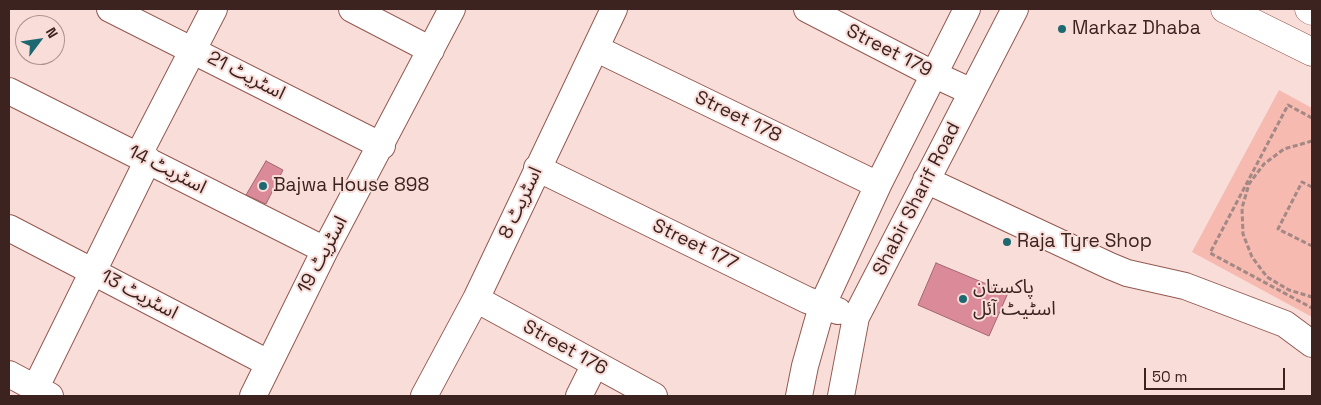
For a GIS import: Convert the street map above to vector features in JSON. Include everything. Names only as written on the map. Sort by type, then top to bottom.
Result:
[{"type":"main road","points":[[1225,9],[1312,52]]},
{"type":"street","name":"اسٹریٹ 21","points":[[110,9],[194,49],[382,146]]},
{"type":"street","points":[[9,374],[43,392],[92,270],[214,9]]},
{"type":"street","points":[[352,9],[431,50]]},
{"type":"street","name":"اسٹریٹ 19","points":[[253,396],[325,250],[382,146],[452,9]]},
{"type":"street","name":"اسٹریٹ 8","points":[[424,396],[476,299],[537,168],[597,50],[614,9]]},
{"type":"street","name":"Street 179","points":[[807,9],[972,92]]},
{"type":"street","name":"Shabir Sharif Road","points":[[799,396],[804,366],[822,306],[878,185],[967,9]]},
{"type":"street","name":"Shabir Sharif Road","points":[[841,396],[856,317],[1015,9]]},
{"type":"street","name":"Street 178","points":[[597,50],[878,185]]},
{"type":"street","name":"اسٹریٹ 14","points":[[9,91],[325,250]]},
{"type":"street","name":"Street 177","points":[[537,168],[822,306],[856,317]]},
{"type":"street","points":[[926,180],[1127,273],[1185,286],[1284,324],[1312,344]]},
{"type":"street","name":"اسٹریٹ 13","points":[[9,228],[268,364]]},
{"type":"street","name":"Street 176","points":[[476,299],[654,396]]},
{"type":"street","points":[[579,396],[595,364]]},
{"type":"path","points":[[1312,118],[1288,105],[1210,252],[1312,308]]},
{"type":"path","points":[[1312,141],[1284,149],[1264,164],[1249,184],[1242,208],[1243,234],[1252,257],[1267,277],[1289,290],[1312,296]]},
{"type":"path","points":[[1312,188],[1302,182],[1278,229],[1312,246]]},
{"type":"shaded area","points":[[1279,90],[1312,108],[1312,317],[1192,252]]},
{"type":"building","name":"Bajwa House 898","points":[[266,161],[283,170],[266,204],[246,195]]},
{"type":"building","name":"پاکستان اسٹیٹ آئل","points":[[936,263],[1008,293],[989,336],[918,305]]},
{"type":"place","name":"Markaz Dhaba","points":[[1062,29]]},
{"type":"place","name":"Bajwa House 898","points":[[263,186]]},
{"type":"place","name":"Raja Tyre Shop","points":[[1007,242]]},
{"type":"place","name":"پاکستان اسٹیٹ آئل","points":[[963,299]]}]
